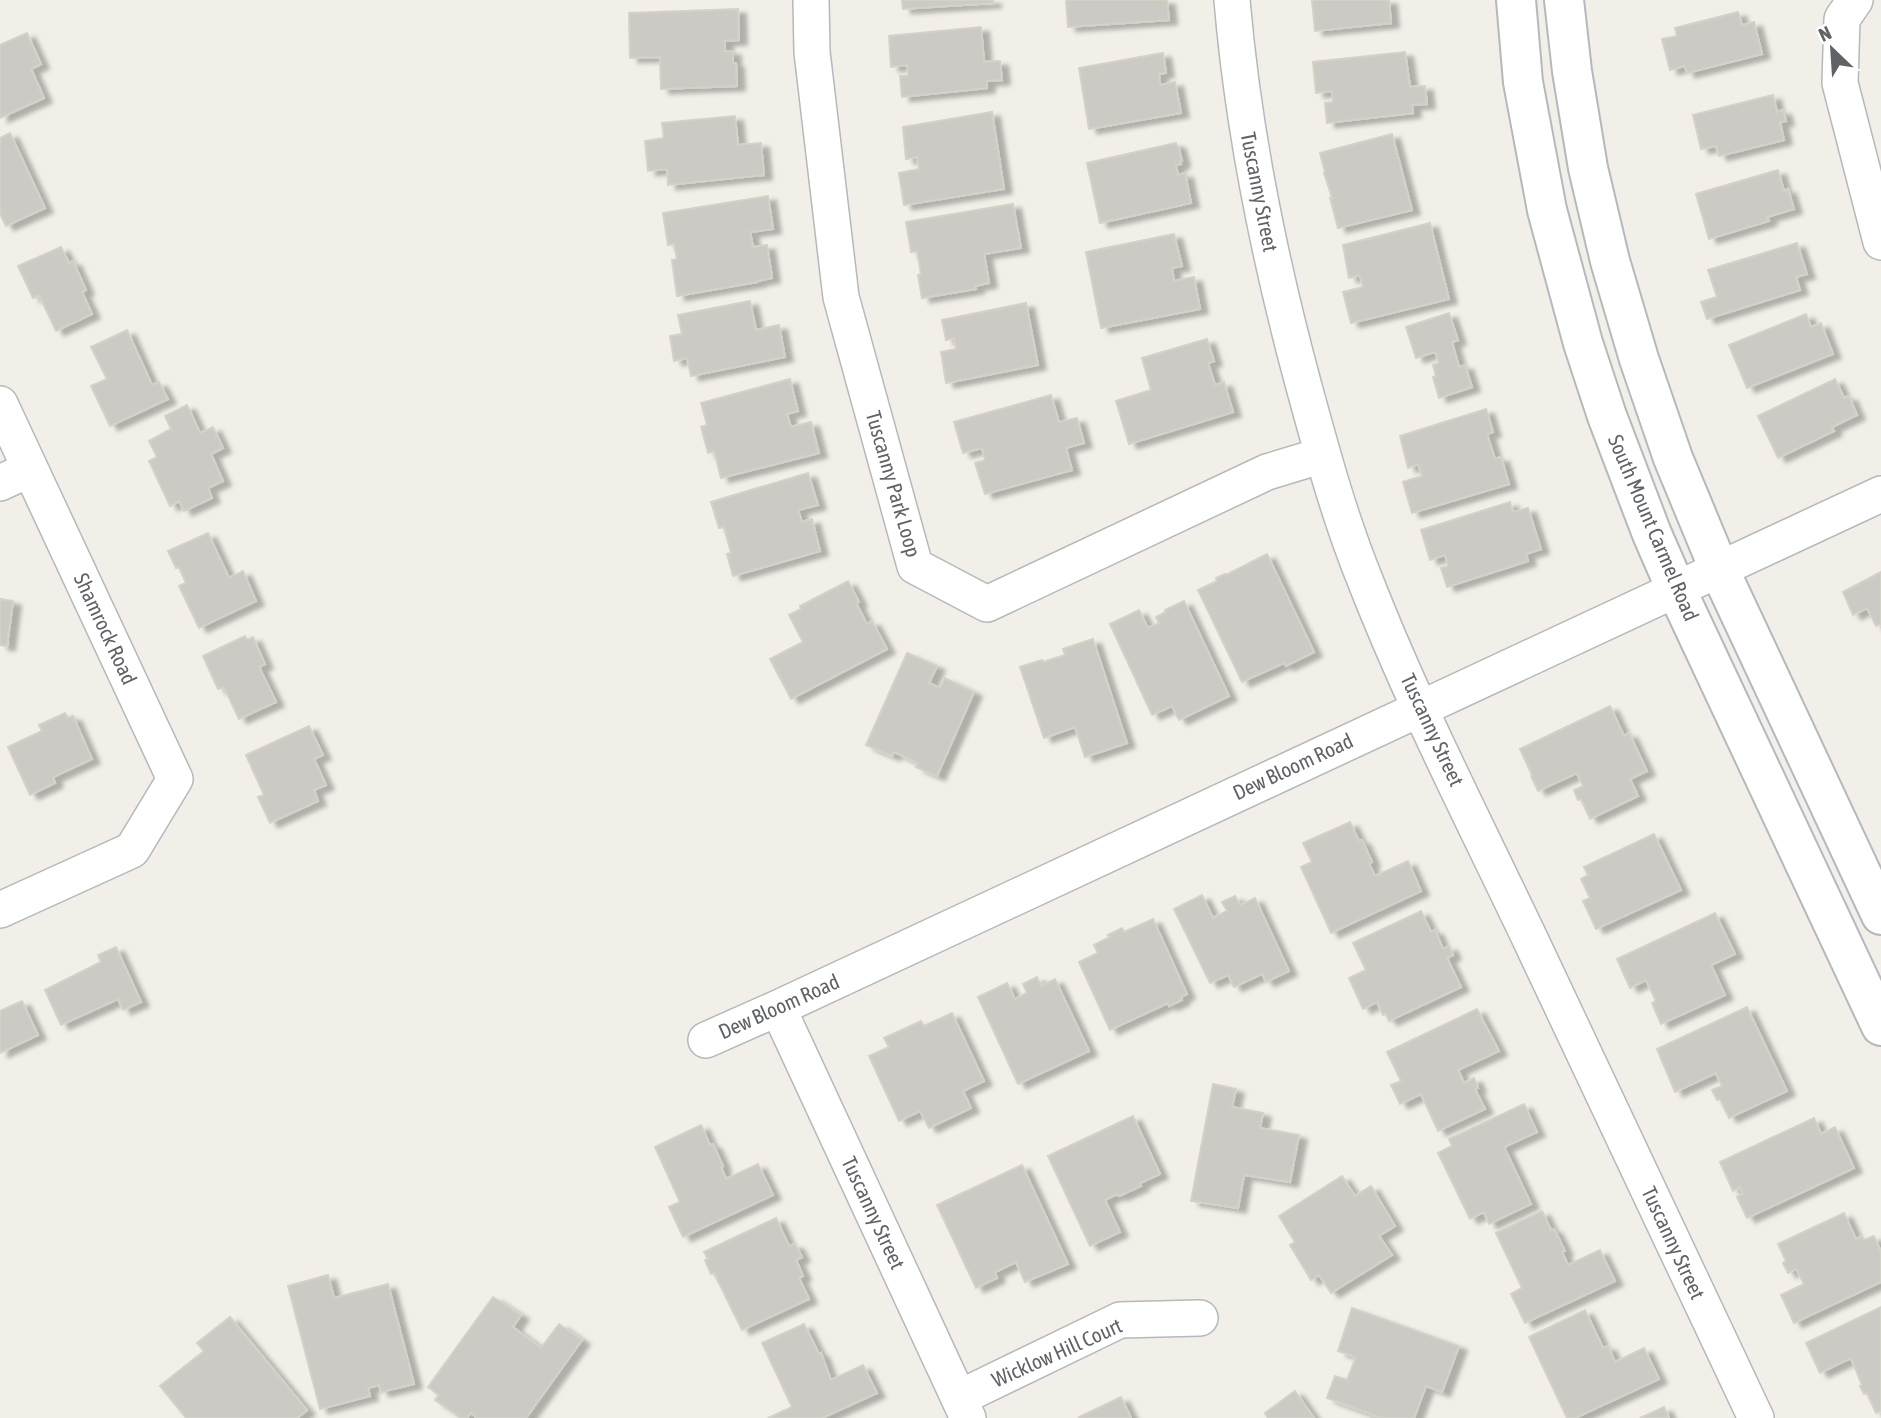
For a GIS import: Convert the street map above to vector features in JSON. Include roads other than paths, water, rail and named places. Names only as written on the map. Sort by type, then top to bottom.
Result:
[{"type":"street","name":"Tuscanny Park Loop","points":[[811,0],[812,52],[841,297],[915,566],[987,604],[1267,472],[1324,455]]},
{"type":"street","name":"Tuscanny Street","points":[[1232,0],[1246,120],[1264,226],[1295,354],[1363,575],[1420,708],[1756,1418]]},
{"type":"street","name":"South Mount Carmel Road","points":[[1516,0],[1523,82],[1547,210],[1606,416],[1676,589],[1881,1026]]},
{"type":"street","points":[[1564,0],[1572,71],[1588,168],[1610,261],[1639,359],[1673,458],[1719,569],[1881,915]]},
{"type":"street","points":[[1855,0],[1842,19],[1840,83],[1881,242]]},
{"type":"street","name":"Shamrock Road","points":[[0,404],[15,476],[175,779],[132,850],[0,910]]},
{"type":"street","name":"Dew Bloom Road","points":[[706,1040],[1881,494]]},
{"type":"street","name":"Tuscanny Street","points":[[778,1008],[963,1408]]},
{"type":"street","name":"Wicklow Hill Court","points":[[963,1408],[1120,1320],[1200,1318]]}]
